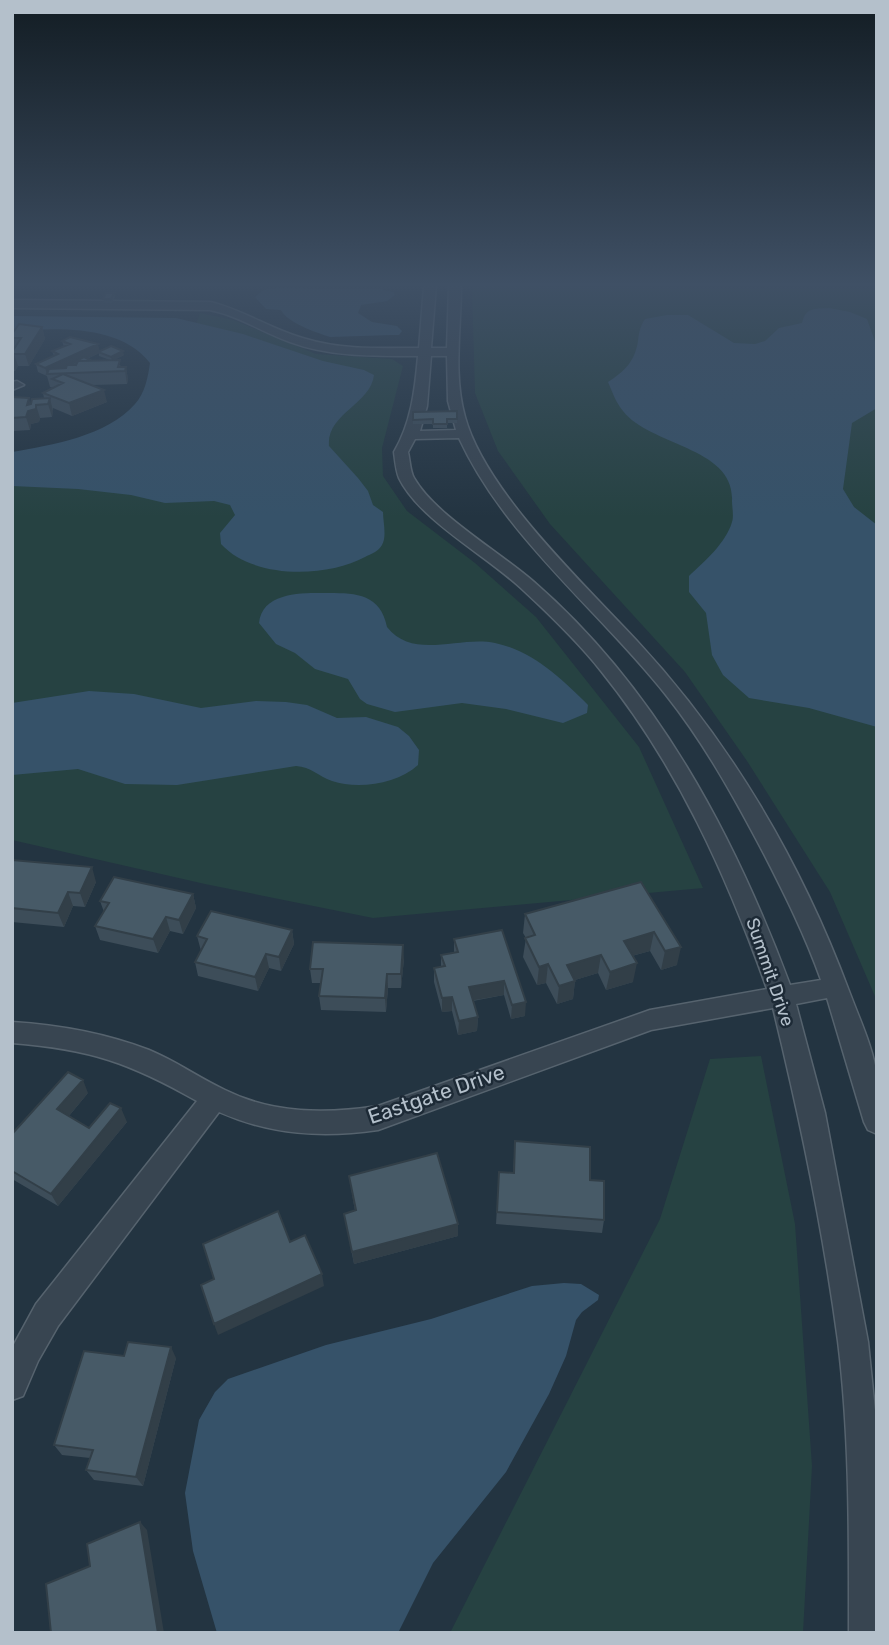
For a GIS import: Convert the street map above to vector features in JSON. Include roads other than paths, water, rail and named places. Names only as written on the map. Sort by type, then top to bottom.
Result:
[{"type":"street","points":[[409,435],[428,426],[427,406],[421,393],[424,363]]},
{"type":"street","points":[[455,363],[456,405],[465,434],[506,502],[525,529],[633,645],[708,738],[738,784],[779,857],[816,933],[877,1122]]},
{"type":"street","points":[[409,435],[465,434]]},
{"type":"street","name":"Summit Drive","points":[[409,435],[401,452],[406,477],[414,489],[430,507],[530,586],[575,631],[607,666],[668,751],[702,808],[755,922],[782,996],[812,1114],[853,1342],[865,1477],[867,1633]]},
{"type":"street","name":"Eastgate Drive","points":[[12,1032],[44,1034],[93,1043],[140,1058],[243,1111],[275,1120],[309,1125],[366,1120],[650,1020],[835,987]]},
{"type":"street","points":[[12,1385],[27,1350],[47,1315],[215,1098]]},
{"type":"water","points":[[150,363],[331,363],[374,375],[365,394],[334,425],[329,446],[368,491],[373,505],[383,512],[385,533],[382,545],[365,557],[331,569],[270,569],[252,564],[221,544],[220,533],[235,515],[230,505],[214,501],[165,503],[131,495],[78,489],[12,486],[12,452],[78,437],[110,424],[138,400],[146,385]]},
{"type":"water","points":[[630,363],[877,363],[877,408],[852,423],[843,489],[854,507],[877,525],[877,727],[809,708],[749,698],[723,675],[712,655],[706,613],[689,592],[689,576],[714,552],[729,530],[733,514],[729,483],[720,469],[706,458],[636,423],[621,408],[608,382]]},
{"type":"water","points":[[343,593],[371,600],[378,606],[387,627],[410,643],[438,645],[481,641],[522,652],[568,685],[588,705],[587,713],[563,723],[506,709],[462,703],[395,712],[367,704],[360,699],[348,679],[315,669],[295,653],[276,644],[259,623],[267,606],[282,597]]},
{"type":"water","points":[[89,691],[134,694],[201,708],[256,701],[286,702],[307,705],[337,718],[366,717],[398,727],[409,736],[419,750],[418,765],[399,777],[365,785],[342,784],[296,766],[177,785],[125,784],[78,769],[12,775],[12,703]]},
{"type":"water","points":[[581,1284],[599,1295],[598,1300],[576,1320],[566,1356],[549,1394],[506,1472],[433,1563],[398,1633],[217,1633],[193,1551],[185,1493],[199,1420],[215,1392],[228,1379],[326,1345],[431,1319],[532,1286]]}]
